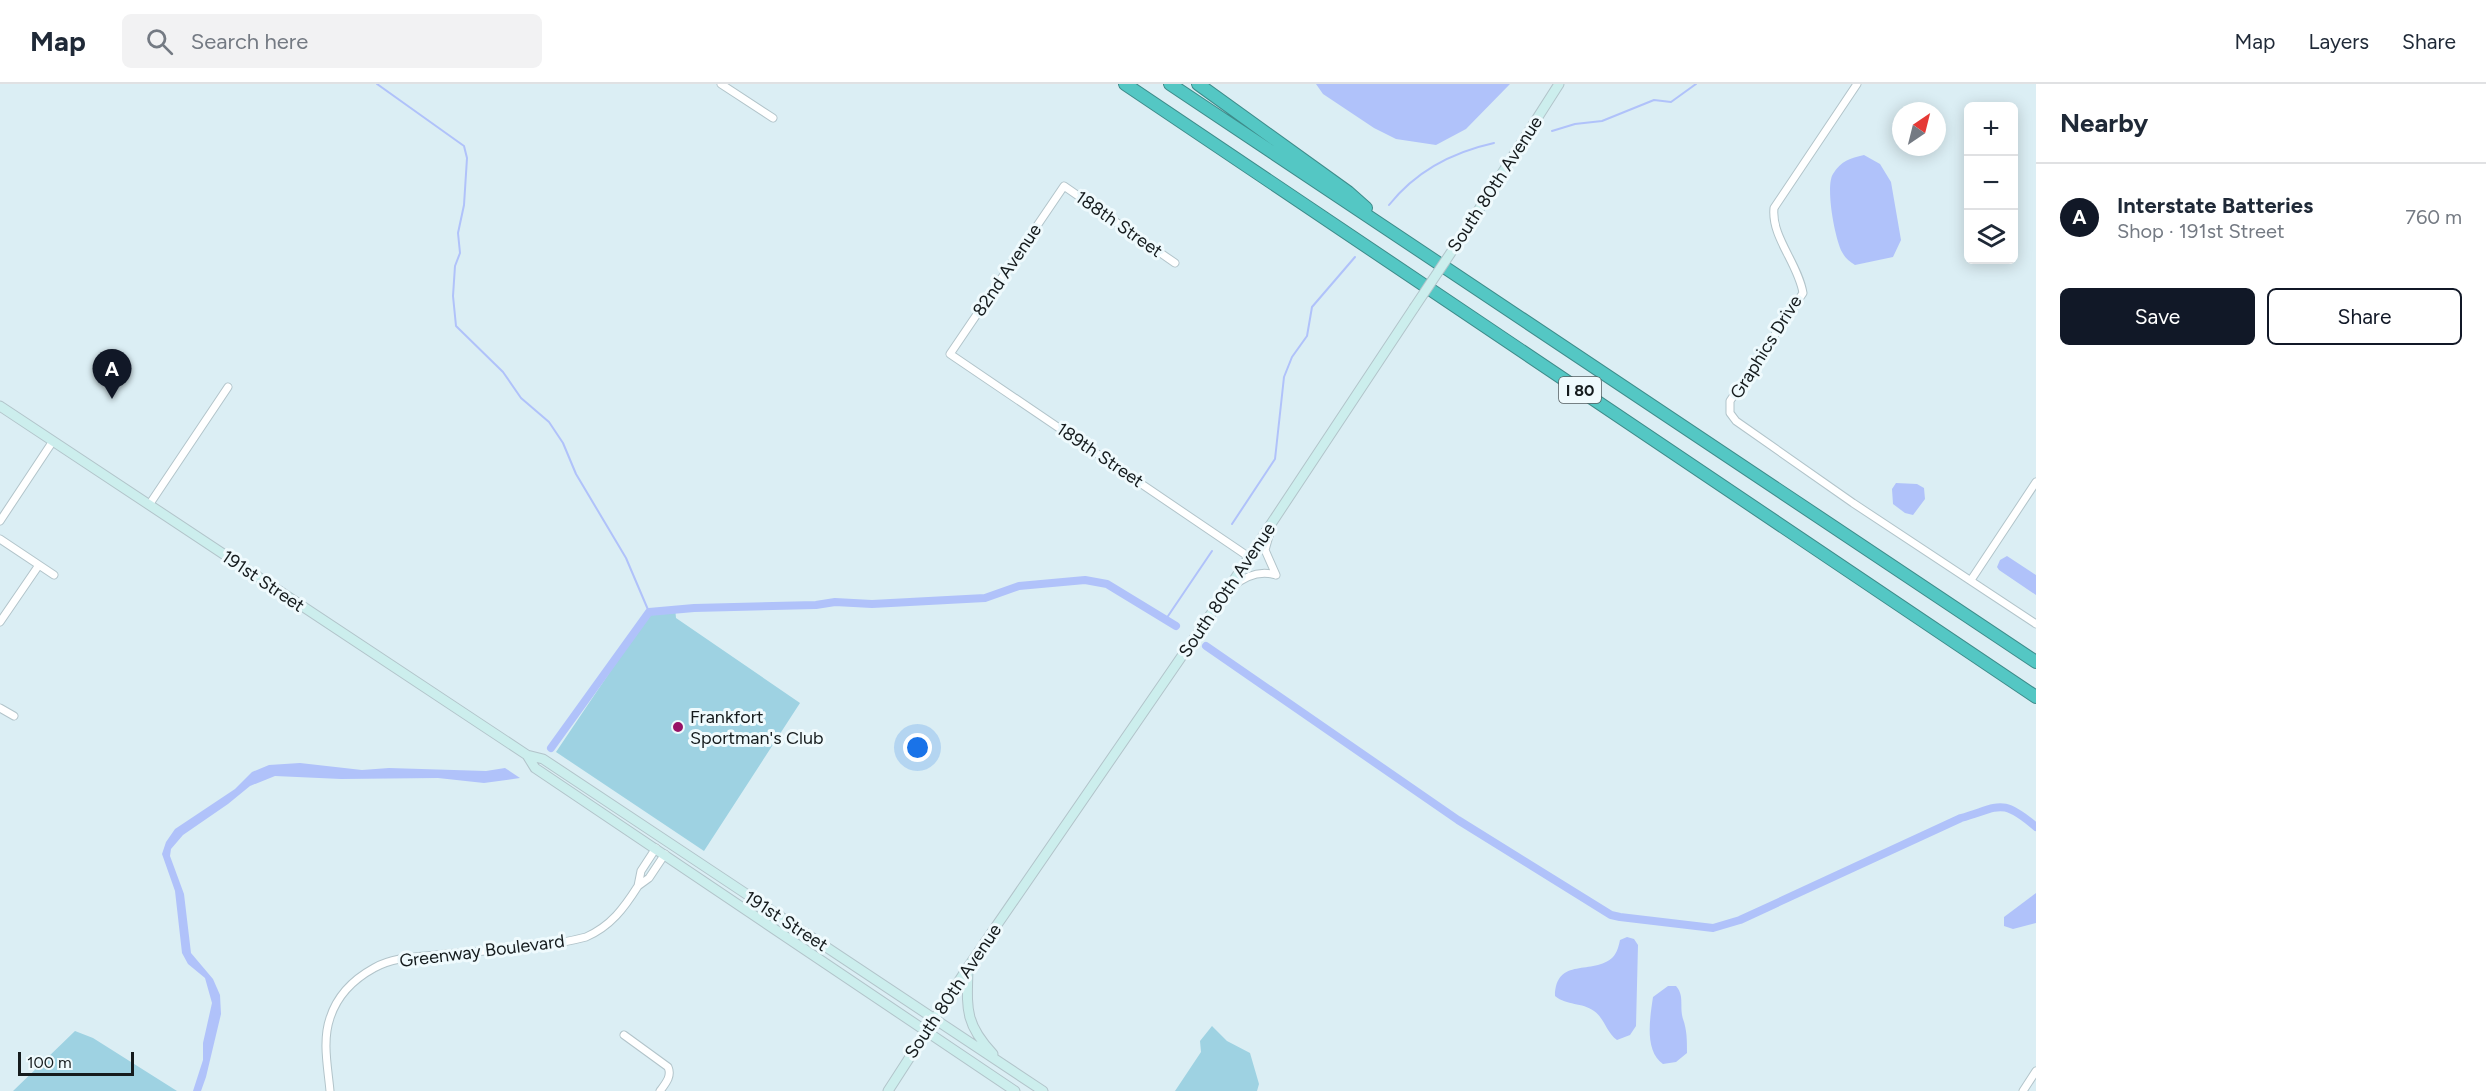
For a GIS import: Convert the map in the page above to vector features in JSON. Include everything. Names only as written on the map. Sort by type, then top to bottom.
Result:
[{"type":"highway","name":"I 80","points":[[1125,84],[2036,697]]},
{"type":"highway","name":"I 80","points":[[1170,84],[2036,662]]},
{"type":"highway","points":[[1198,84],[1348,192],[1408,244]]},
{"type":"main road","name":"South 80th Avenue","points":[[888,1091],[968,967],[1274,520],[1462,236],[1559,84]]},
{"type":"main road","name":"191st Street","points":[[0,406],[527,755],[543,759],[1043,1091]]},
{"type":"main road","name":"191st Street","points":[[527,755],[535,768],[1015,1091]]},
{"type":"main road","points":[[968,967],[968,1013],[972,1026],[979,1039],[1000,1062]]},
{"type":"street","points":[[722,84],[773,118]]},
{"type":"street","name":"Graphics Drive","points":[[1857,84],[1774,208],[1772,221],[1800,278],[1803,293],[1730,401],[1730,413],[1736,422],[1799,466],[2036,624]]},
{"type":"street","name":"188th Street","points":[[1064,186],[1175,263]]},
{"type":"street","name":"82nd Avenue","points":[[950,354],[1064,186]]},
{"type":"street","name":"189th Street","points":[[950,354],[1249,557]]},
{"type":"street","points":[[149,505],[228,387]]},
{"type":"street","points":[[0,521],[53,441]]},
{"type":"street","points":[[1971,580],[2036,482]]},
{"type":"street","points":[[1226,592],[1241,579],[1265,571],[1276,574],[1265,550],[1274,520]]},
{"type":"street","points":[[0,539],[54,575]]},
{"type":"street","points":[[0,622],[39,565]]},
{"type":"street","points":[[0,708],[14,716]]},
{"type":"street","name":"Greenway Boulevard","points":[[330,1091],[326,1050],[329,1019],[349,986],[359,977],[375,967],[406,958],[586,937],[609,924],[620,914],[638,886],[641,871],[660,851]]},
{"type":"street","points":[[624,1035],[668,1067],[670,1072],[668,1080],[660,1091]]},
{"type":"street","points":[[2023,1091],[2036,1071]]},
{"type":"shaded area","points":[[1316,84],[1510,84],[1466,129],[1436,145],[1396,139],[1374,128],[1323,94]]},
{"type":"shaded area","points":[[1864,155],[1880,164],[1891,182],[1901,240],[1893,257],[1855,265],[1844,256],[1839,245],[1832,213],[1830,189],[1833,174],[1839,166],[1850,159]]},
{"type":"shaded area","points":[[1896,483],[1917,484],[1924,488],[1925,499],[1913,515],[1905,513],[1893,504],[1892,489]]},
{"type":"shaded area","points":[[2007,556],[2036,575],[2036,595],[1999,570],[1997,567],[2000,560]]},
{"type":"shaded area","name":"Frankfort Sportman's Club","points":[[675,607],[676,618],[800,703],[704,851],[556,752],[647,617],[660,608]]},
{"type":"shaded area","points":[[300,763],[362,770],[389,768],[486,771],[505,768],[520,778],[484,783],[438,778],[341,779],[275,776],[250,786],[183,835],[171,849],[170,856],[184,894],[191,953],[213,979],[220,995],[221,1014],[201,1091],[193,1091],[203,1060],[203,1043],[212,1003],[205,978],[188,964],[182,953],[175,891],[162,854],[166,842],[175,829],[235,789],[252,772],[269,765]]},
{"type":"shaded area","points":[[2036,893],[2036,923],[2013,929],[2004,926],[2004,917]]},
{"type":"shaded area","points":[[1627,937],[1634,939],[1638,945],[1636,1026],[1630,1035],[1617,1040],[1594,1011],[1555,996],[1557,984],[1562,976],[1569,971],[1605,962],[1613,957],[1620,940]]},
{"type":"shaded area","points":[[1668,986],[1676,986],[1679,990],[1687,1053],[1676,1062],[1663,1064],[1653,1051],[1650,1024],[1653,997]]},
{"type":"shaded area","points":[[1212,1026],[1227,1041],[1250,1053],[1259,1084],[1257,1091],[1175,1091],[1201,1052],[1200,1041]]},
{"type":"shaded area","points":[[75,1031],[93,1038],[177,1091],[13,1091]]},
{"type":"waterway","points":[[377,84],[464,146],[467,158],[464,205],[458,233],[460,253],[455,266],[453,296],[456,326],[503,372],[521,398],[549,422],[563,443],[576,474],[626,558],[649,612]]},
{"type":"waterway","points":[[1552,131],[1575,124],[1602,121],[1654,100],[1671,102],[1696,84]]},
{"type":"waterway","points":[[1389,205],[1411,182],[1436,165],[1464,152],[1494,143]]},
{"type":"waterway","points":[[1232,524],[1275,459],[1284,377],[1292,357],[1307,336],[1312,307],[1355,257]]},
{"type":"waterway","points":[[1166,619],[1212,551]]},
{"type":"waterway","points":[[551,748],[649,612],[694,608],[816,605],[835,602],[872,604],[985,598],[1019,586],[1085,580],[1107,584],[1176,626]]},
{"type":"waterway","points":[[1206,646],[1458,820],[1611,915],[1620,917],[1713,928],[1740,920],[1961,818],[2000,807],[2015,811],[2036,827]]},
{"type":"place","name":"Interstate Batteries","points":[[112,399]]},
{"type":"place","name":"Frankfort Sportman's Club","points":[[678,727]]}]
